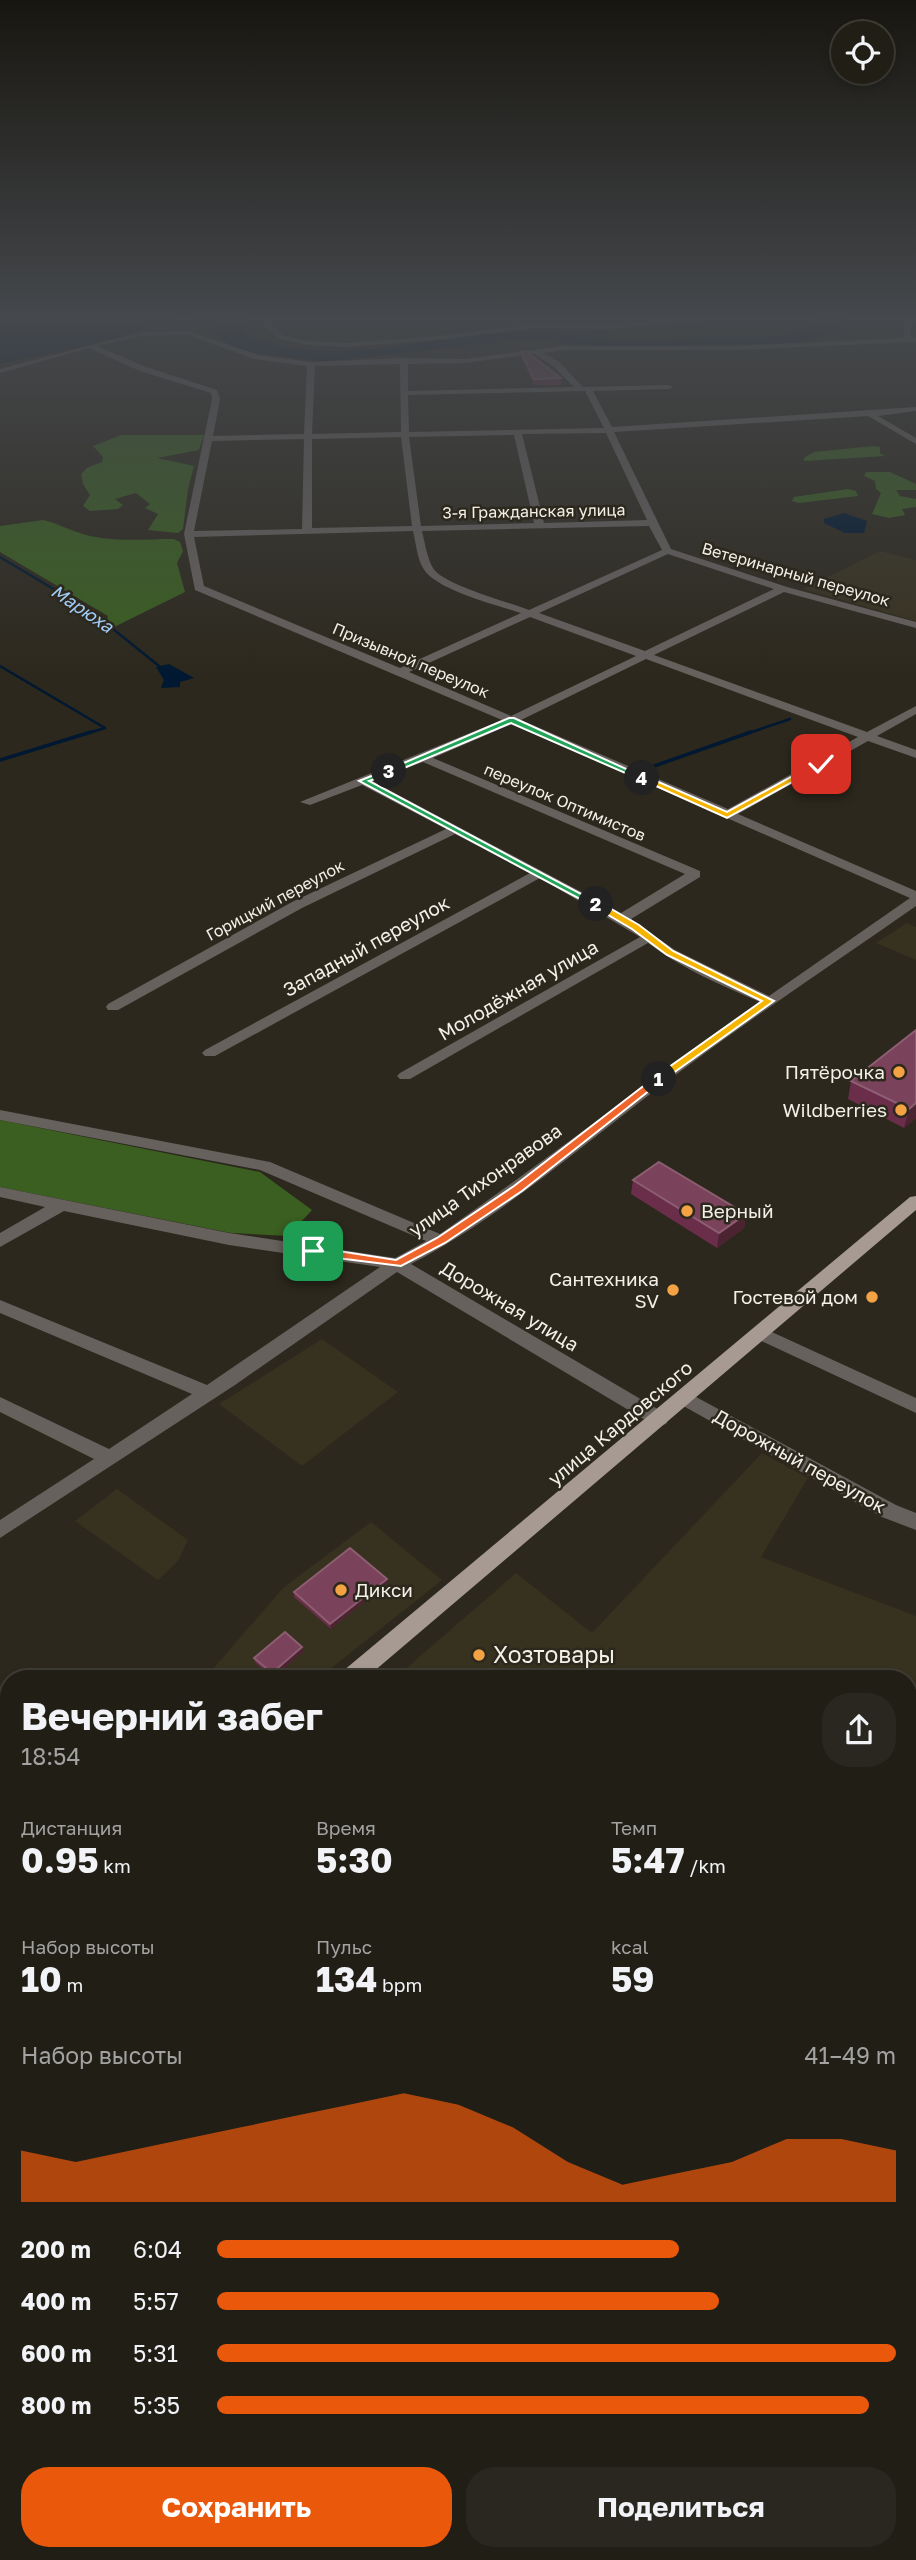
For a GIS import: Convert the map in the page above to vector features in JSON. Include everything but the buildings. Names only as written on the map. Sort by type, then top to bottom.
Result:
[{"type":"main road","name":"улица Кардовского","points":[[361,1670],[916,1201]]},
{"type":"street","points":[[208,439],[335,436]]},
{"type":"street","points":[[405,436],[417,530]]},
{"type":"street","points":[[518,436],[540,527]]},
{"type":"street","points":[[400,672],[667,551],[614,436]]},
{"type":"street","points":[[307,533],[309,437]]},
{"type":"street","name":"Призывной переулок","points":[[208,439],[189,534],[199,589],[512,720],[916,898]]},
{"type":"street","name":"3-я Гражданская улица","points":[[189,534],[652,523]]},
{"type":"street","name":"3-я Гражданская улица","points":[[417,530],[427,567],[433,575],[447,583],[533,613]]},
{"type":"street","name":"Ветеринарный переулок","points":[[667,551],[783,589],[916,625]]},
{"type":"street","points":[[306,802],[423,758],[512,720],[783,589]]},
{"type":"street","points":[[533,613],[916,754]]},
{"type":"street","points":[[727,815],[916,709]]},
{"type":"street","name":"переулок Оптимистов","points":[[423,758],[695,874],[621,919]]},
{"type":"street","points":[[363,781],[540,873],[621,919],[680,958],[769,1001]]},
{"type":"street","name":"Горицкий переулок","points":[[113,1007],[297,905],[456,829]]},
{"type":"street","name":"Западный переулок","points":[[210,1053],[540,873]]},
{"type":"street","name":"улица Тихонравова","points":[[0,1530],[397,1264],[441,1241],[518,1188],[660,1078],[916,898]]},
{"type":"street","name":"Молодёжная улица","points":[[405,1076],[649,937]]},
{"type":"street","points":[[0,1115],[264,1166],[441,1241]]},
{"type":"street","name":"Дорожная улица","points":[[0,1192],[229,1239],[397,1264],[660,1419]]},
{"type":"street","points":[[0,1241],[61,1205]]},
{"type":"street","points":[[0,1306],[208,1393]]},
{"type":"street","points":[[761,1333],[916,1406]]},
{"type":"street","name":"Дорожный переулок","points":[[685,1398],[889,1511],[916,1522]]},
{"type":"street","points":[[0,1404],[110,1458]]},
{"type":"shaded area","points":[[880,551],[916,560],[916,621],[803,589]]},
{"type":"shaded area","points":[[907,923],[916,927],[916,960],[876,943]]},
{"type":"shaded area","points":[[322,1339],[398,1392],[302,1466],[219,1404]]},
{"type":"shaded area","points":[[762,1453],[808,1478],[761,1557],[916,1616],[916,1670],[404,1670],[516,1573],[592,1633]]},
{"type":"shaded area","points":[[117,1489],[188,1540],[178,1561],[158,1580],[75,1521]]},
{"type":"shaded area","points":[[371,1522],[442,1580],[329,1670],[212,1670],[284,1587]]},
{"type":"green space","points":[[117,436],[204,436],[199,450],[157,458],[194,466],[183,529],[178,533],[148,530],[158,514],[145,508],[150,504],[136,493],[115,499],[123,505],[118,509],[90,511],[83,506],[90,495],[83,484],[81,474],[87,468],[102,462],[103,457],[93,446]]},
{"type":"green space","points":[[880,447],[880,453],[885,456],[804,461],[804,458],[814,452]]},
{"type":"green space","points":[[866,472],[890,472],[916,484],[916,490],[896,490],[900,496],[916,499],[916,507],[902,509],[905,515],[889,518],[872,514],[881,493],[876,489],[875,481],[864,476]]},
{"type":"green space","points":[[848,489],[856,491],[858,496],[799,503],[792,501],[794,497]]},
{"type":"green space","points":[[43,520],[103,538],[174,539],[180,542],[183,551],[177,563],[185,592],[112,628],[106,623],[108,616],[0,552],[0,526]]},
{"type":"green space","points":[[0,1120],[260,1172],[312,1210],[288,1236],[231,1233],[0,1187]]},
{"type":"water","points":[[844,513],[867,521],[864,533],[845,533],[824,523],[824,519]]},
{"type":"water","points":[[169,664],[194,678],[180,682],[180,687],[161,688],[164,680],[156,667]]},
{"type":"waterway","name":"Марюха","points":[[0,557],[92,612],[159,666]]},
{"type":"waterway","points":[[0,666],[105,728],[85,734]]},
{"type":"waterway","points":[[746,734],[790,719]]},
{"type":"waterway","points":[[0,760],[91,732]]},
{"type":"waterway","points":[[640,771],[751,732]]},
{"type":"place","name":"Пятёрочка","points":[[899,1072]]},
{"type":"place","name":"Wildberries","points":[[901,1110]]},
{"type":"place","name":"Верный","points":[[687,1211]]},
{"type":"place","name":"Сантехника SV","points":[[673,1290]]},
{"type":"place","name":"Гостевой дом","points":[[872,1297]]},
{"type":"place","name":"Дикси","points":[[341,1590]]},
{"type":"place","name":"Хозтовары","points":[[479,1655]]},
{"type":"route","points":[[313,1251],[397,1264],[441,1241],[518,1188],[660,1078],[769,1001],[670,953],[636,927],[557,882],[363,781],[512,720],[727,815],[821,764]]}]
